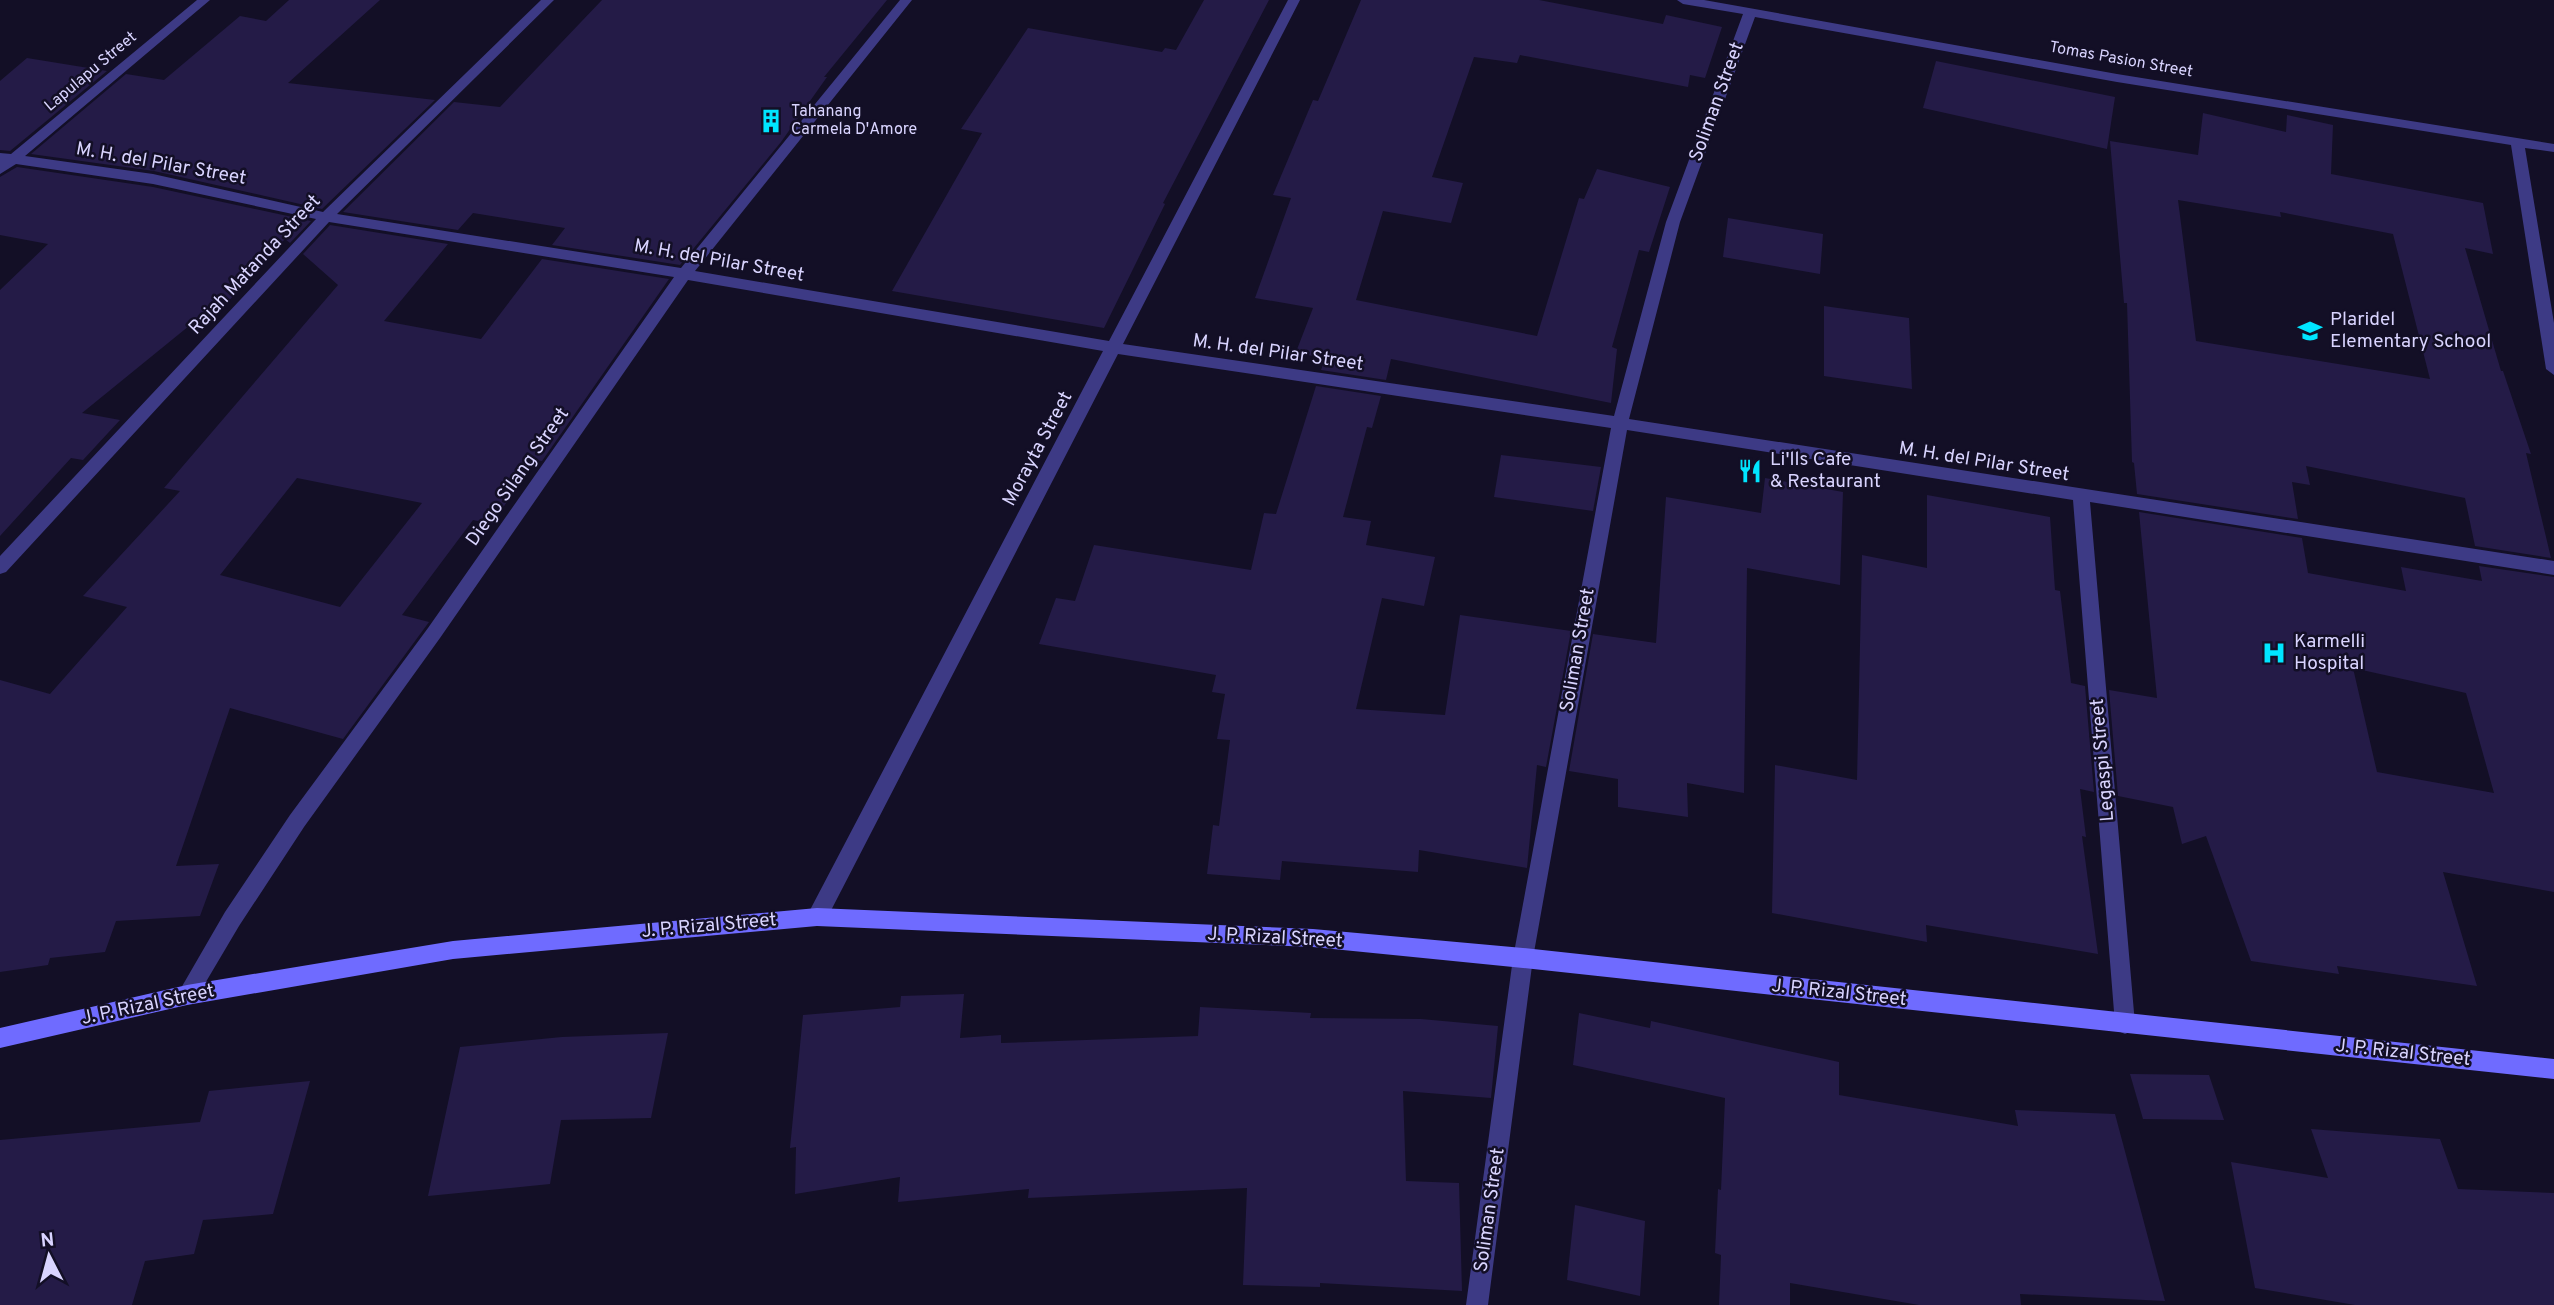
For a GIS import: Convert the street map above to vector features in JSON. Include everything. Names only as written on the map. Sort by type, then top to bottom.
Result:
[{"type":"main road","name":"J. P. Rizal Street","points":[[0,1038],[187,995],[453,950],[817,916],[1313,938],[1523,958],[2554,1069]]},
{"type":"street","name":"Lapulapu Street","points":[[0,170],[6,158],[204,0]]},
{"type":"street","name":"Rajah Matanda Street","points":[[0,567],[326,217],[548,0]]},
{"type":"street","name":"Diego Silang Street","points":[[187,995],[232,919],[297,821],[435,633],[684,274],[906,0]]},
{"type":"street","name":"Morayta Street","points":[[817,916],[1294,0]]},
{"type":"street","name":"Tomas Pasion Street","points":[[1682,0],[2118,78],[2554,148]]},
{"type":"street","name":"Soliman Street","points":[[1477,1305],[1523,958],[1620,423],[1673,222],[1750,12]]},
{"type":"street","points":[[2517,141],[2554,369]]},
{"type":"street","name":"M. H. del Pilar Street","points":[[6,158],[153,179],[326,217],[684,274],[1115,348],[1620,423],[2081,497],[2554,568]]},
{"type":"street","name":"Legaspi Street","points":[[2081,497],[2125,1024]]},
{"type":"building","points":[[289,0],[380,0],[288,83],[435,100],[322,209],[154,171],[31,154],[126,74],[164,80],[240,16],[266,21]]},
{"type":"building","points":[[602,0],[887,0],[824,77],[827,77],[781,142],[680,265],[552,245],[565,228],[473,213],[458,230],[343,212],[454,102],[500,107]]},
{"type":"building","points":[[1204,0],[1269,0],[1163,203],[1165,204],[1104,328],[892,291],[982,133],[961,129],[1028,28],[1162,52],[1165,48],[1176,50]]},
{"type":"building","points":[[1361,0],[1539,0],[1663,24],[1666,15],[1722,27],[1705,78],[1690,75],[1688,87],[1520,55],[1517,63],[1474,57],[1432,177],[1463,183],[1451,223],[1383,211],[1356,300],[1537,336],[1579,198],[1584,199],[1597,169],[1670,187],[1649,252],[1639,250],[1612,347],[1617,349],[1611,403],[1391,359],[1386,380],[1321,370],[1325,359],[1296,352],[1313,308],[1255,298],[1291,198],[1273,195],[1313,100],[1318,101]]},
{"type":"building","points":[[27,58],[107,71],[10,151],[0,150],[0,81]]},
{"type":"building","points":[[1936,61],[2115,97],[2107,149],[1923,108]]},
{"type":"building","points":[[2203,113],[2286,132],[2287,115],[2333,125],[2331,174],[2483,203],[2493,254],[2465,248],[2501,371],[2531,454],[2526,453],[2551,558],[2475,546],[2465,498],[2306,466],[2310,485],[2292,482],[2298,519],[2137,494],[2132,462],[2127,303],[2124,303],[2110,141],[2198,155]],"holes":[[[2178,200],[2281,217],[2280,212],[2393,234],[2430,379],[2196,341]]]},
{"type":"building","points":[[17,167],[153,187],[311,221],[290,243],[285,239],[224,306],[216,304],[82,413],[120,420],[83,460],[71,458],[0,536],[0,290],[48,244],[0,235],[0,177]]},
{"type":"building","points":[[1728,218],[1823,234],[1820,274],[1723,257]]},
{"type":"building","points":[[330,225],[448,244],[384,321],[481,339],[542,259],[669,279],[542,461],[535,460],[492,524],[473,520],[402,615],[429,622],[343,739],[230,708],[176,866],[219,864],[200,916],[116,921],[105,952],[50,958],[48,965],[0,972],[0,680],[50,694],[127,607],[83,596],[180,491],[164,488],[338,285],[303,254]],"holes":[[[297,478],[422,503],[340,607],[220,575]]]},
{"type":"building","points":[[1824,306],[1909,318],[1912,389],[1824,376]]},
{"type":"building","points":[[1316,386],[1381,396],[1372,428],[1367,427],[1343,517],[1371,521],[1366,545],[1435,557],[1424,606],[1382,598],[1356,709],[1445,715],[1460,615],[1571,631],[1546,767],[1537,765],[1527,868],[1419,850],[1418,872],[1282,861],[1280,880],[1207,874],[1213,825],[1219,826],[1230,740],[1217,739],[1225,694],[1212,692],[1216,675],[1039,644],[1056,598],[1075,601],[1094,545],[1251,570],[1264,513],[1276,514]]},
{"type":"building","points":[[1501,455],[1601,467],[1593,511],[1494,497]]},
{"type":"building","points":[[1765,478],[1843,492],[1840,585],[1747,568],[1744,793],[1687,783],[1688,817],[1618,807],[1618,779],[1569,771],[1593,634],[1656,643],[1666,497],[1761,513]]},
{"type":"building","points":[[1927,495],[2050,517],[2055,590],[2060,591],[2071,683],[2085,686],[2094,792],[2080,789],[2086,837],[2082,836],[2098,954],[1926,925],[1927,942],[1772,913],[1775,765],[1857,780],[1862,555],[1927,568]]},
{"type":"building","points":[[2139,512],[2302,538],[2308,573],[2406,591],[2401,567],[2482,581],[2479,566],[2554,577],[2554,892],[2443,872],[2477,986],[2337,966],[2339,974],[2251,961],[2206,836],[2182,844],[2173,807],[2118,796],[2109,690],[2157,698]],"holes":[[[2353,668],[2466,693],[2494,793],[2377,772]]]},
{"type":"building","points":[[964,994],[960,1038],[1001,1035],[1001,1043],[1198,1036],[1200,1007],[1311,1013],[1310,1018],[1421,1019],[1498,1026],[1491,1098],[1403,1091],[1406,1181],[1459,1183],[1462,1291],[1320,1283],[1320,1287],[1243,1285],[1247,1188],[1028,1198],[1029,1189],[898,1202],[900,1177],[795,1194],[796,1147],[790,1148],[803,1015],[900,1007],[901,996]]},
{"type":"building","points":[[1579,1013],[1650,1028],[1651,1021],[1839,1062],[1839,1095],[2018,1126],[2015,1110],[2115,1114],[2165,1301],[2020,1294],[2021,1305],[1919,1305],[1790,1283],[1790,1305],[1719,1305],[1721,1255],[1715,1253],[1725,1098],[1573,1065]]},
{"type":"building","points":[[668,1033],[651,1118],[561,1120],[550,1184],[428,1196],[460,1047],[562,1037]]},
{"type":"building","points":[[2130,1074],[2209,1075],[2224,1120],[2143,1119]]},
{"type":"building","points":[[310,1081],[273,1214],[203,1220],[194,1254],[145,1261],[132,1305],[0,1305],[0,1140],[200,1122],[209,1091]]},
{"type":"building","points":[[2311,1129],[2440,1139],[2458,1189],[2554,1193],[2554,1305],[2355,1305],[2255,1288],[2231,1162],[2328,1178]]},
{"type":"building","points":[[1575,1205],[1645,1221],[1640,1296],[1567,1280]]},
{"type":"place","name":"Tahanang Carmela D'Amore","points":[[771,121]]},
{"type":"place","name":"Plaridel Elementary School","points":[[2310,331]]},
{"type":"place","name":"Li'lls Cafe & Restaurant","points":[[1750,471]]},
{"type":"place","name":"Karmelli Hospital","points":[[2274,653]]}]
